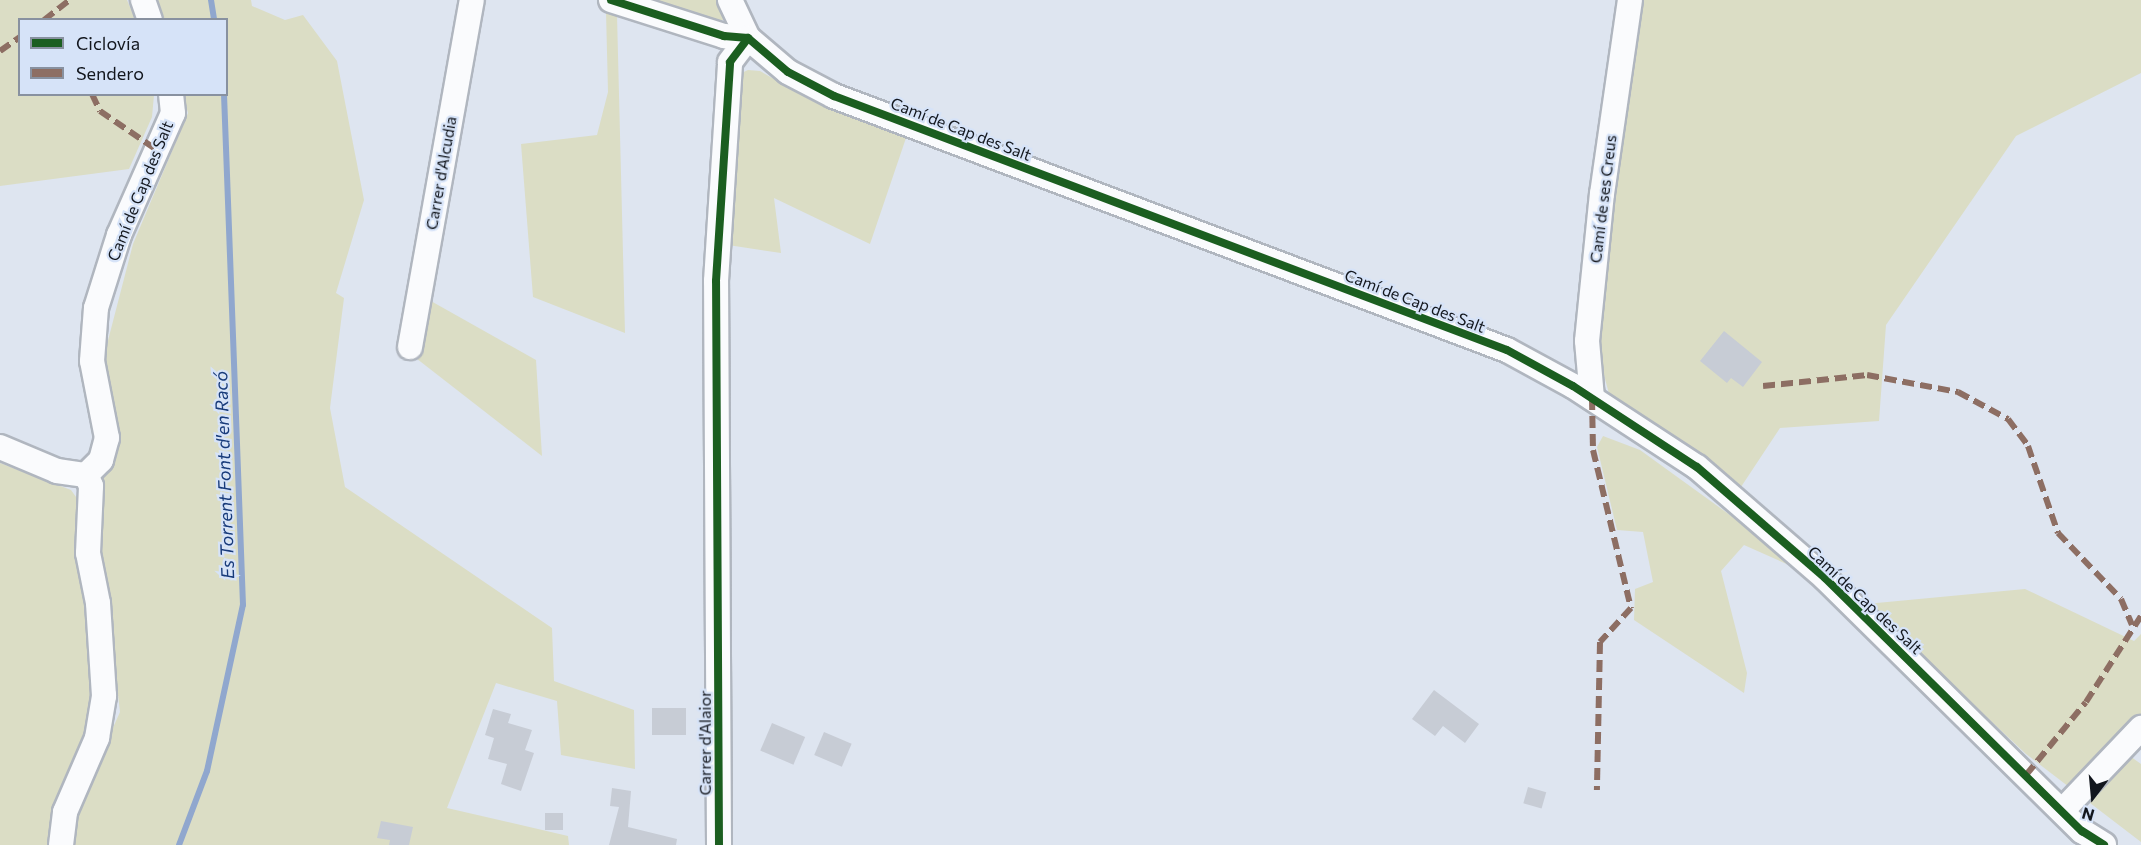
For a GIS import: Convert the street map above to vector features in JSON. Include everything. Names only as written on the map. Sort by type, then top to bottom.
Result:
[{"type":"street","points":[[143,0],[149,18]]},
{"type":"street","name":"Carrer d'Alcudia","points":[[410,347],[472,0]]},
{"type":"street","points":[[730,0],[748,38]]},
{"type":"street","name":"Camí de ses Creus","points":[[1592,398],[1587,341],[1602,194],[1630,0]]},
{"type":"street","points":[[614,1],[724,36],[748,38]]},
{"type":"street","name":"Camí de Cap des Salt","points":[[748,38],[788,72],[834,96],[1507,351],[1592,398],[1697,467],[1825,578],[2062,811],[2085,838],[2104,845]]},
{"type":"street","name":"Carrer d'Alaior","points":[[720,845],[716,281],[730,62],[748,38]]},
{"type":"street","name":"Camí de Cap des Salt","points":[[86,475],[101,460],[107,438],[92,361],[96,308],[119,235],[172,113],[171,96]]},
{"type":"street","points":[[0,447],[57,471],[86,475],[91,486],[88,553],[100,624],[104,696],[97,738],[65,812],[61,845]]},
{"type":"street","points":[[2062,811],[2141,728]]},
{"type":"green space","points":[[0,0],[127,0],[135,18],[18,18],[18,96],[154,96],[152,117],[129,169],[0,186]]},
{"type":"green space","points":[[152,0],[251,0],[252,6],[285,20],[303,15],[337,61],[364,200],[336,293],[344,298],[330,408],[345,487],[552,628],[554,681],[634,710],[635,769],[561,755],[557,701],[496,683],[447,808],[568,836],[569,845],[70,845],[81,799],[120,712],[99,529],[102,482],[119,442],[104,356],[133,244],[188,113],[183,96],[228,96],[228,18],[159,18]]},
{"type":"green space","points":[[628,0],[720,0],[723,20],[699,22]]},
{"type":"green space","points":[[1640,0],[2141,0],[2141,73],[2016,136],[1886,325],[1879,421],[1780,428],[1737,493],[1611,401],[1595,342]]},
{"type":"green space","points":[[606,12],[617,15],[625,333],[533,297],[521,144],[597,135],[608,92]]},
{"type":"green space","points":[[748,70],[760,71],[813,101],[906,138],[870,244],[774,198],[781,253],[728,245],[735,76]]},
{"type":"green space","points":[[422,296],[536,360],[542,456],[412,355]]},
{"type":"green space","points":[[1603,436],[1640,450],[1741,523],[1791,566],[1744,545],[1721,571],[1747,673],[1744,693],[1634,620],[1635,589],[1653,582],[1643,532],[1617,530],[1597,447]]},
{"type":"green space","points":[[0,463],[71,490],[81,504],[94,719],[52,845],[0,845]]},
{"type":"green space","points":[[2025,589],[2134,641],[2141,634],[2141,715],[2113,744],[2141,764],[2141,842],[2026,754],[1866,604]]},
{"type":"building","points":[[1724,331],[1762,362],[1743,387],[1731,378],[1727,383],[1700,361]]},
{"type":"building","points":[[1434,690],[1479,724],[1465,743],[1443,726],[1435,736],[1412,719]]},
{"type":"building","points":[[652,708],[686,708],[686,735],[652,735]]},
{"type":"building","points":[[493,709],[511,714],[508,723],[532,730],[525,750],[534,753],[521,791],[501,784],[507,764],[488,759],[494,738],[485,735]]},
{"type":"building","points":[[772,723],[805,737],[793,765],[760,751]]},
{"type":"building","points":[[824,732],[852,744],[842,767],[814,755]]},
{"type":"building","points":[[1528,787],[1546,792],[1542,809],[1523,803]]},
{"type":"building","points":[[612,788],[631,791],[628,827],[677,839],[676,845],[609,845],[619,807],[610,806]]},
{"type":"building","points":[[545,813],[563,813],[563,830],[545,830]]},
{"type":"building","points":[[381,821],[413,827],[409,845],[389,845],[390,840],[377,838]]},
{"type":"waterway","name":"Es Torrent Font d'en Racó","points":[[211,0],[214,18]]},
{"type":"waterway","name":"Es Torrent Font d'en Racó","points":[[179,845],[207,771],[243,605],[224,96]]},
{"type":"marked path","points":[[47,18],[70,0]]},
{"type":"marked path","points":[[0,51],[18,38]]},
{"type":"marked path","points":[[93,96],[100,111],[157,150]]},
{"type":"marked path","points":[[1763,386],[1867,375],[1958,392],[2008,419],[2028,446],[2058,533],[2121,599],[2132,625]]},
{"type":"marked path","points":[[1592,398],[1593,450],[1631,608],[1600,642],[1597,790]]},
{"type":"marked path","points":[[2026,775],[2086,702],[2141,616]]},
{"type":"cycle path","points":[[611,0],[724,36],[748,38],[788,72],[834,96],[1507,350],[1573,386],[1697,467],[1825,578],[2082,831],[2104,845]]},
{"type":"cycle path","points":[[719,845],[716,281],[730,62],[748,38]]}]
